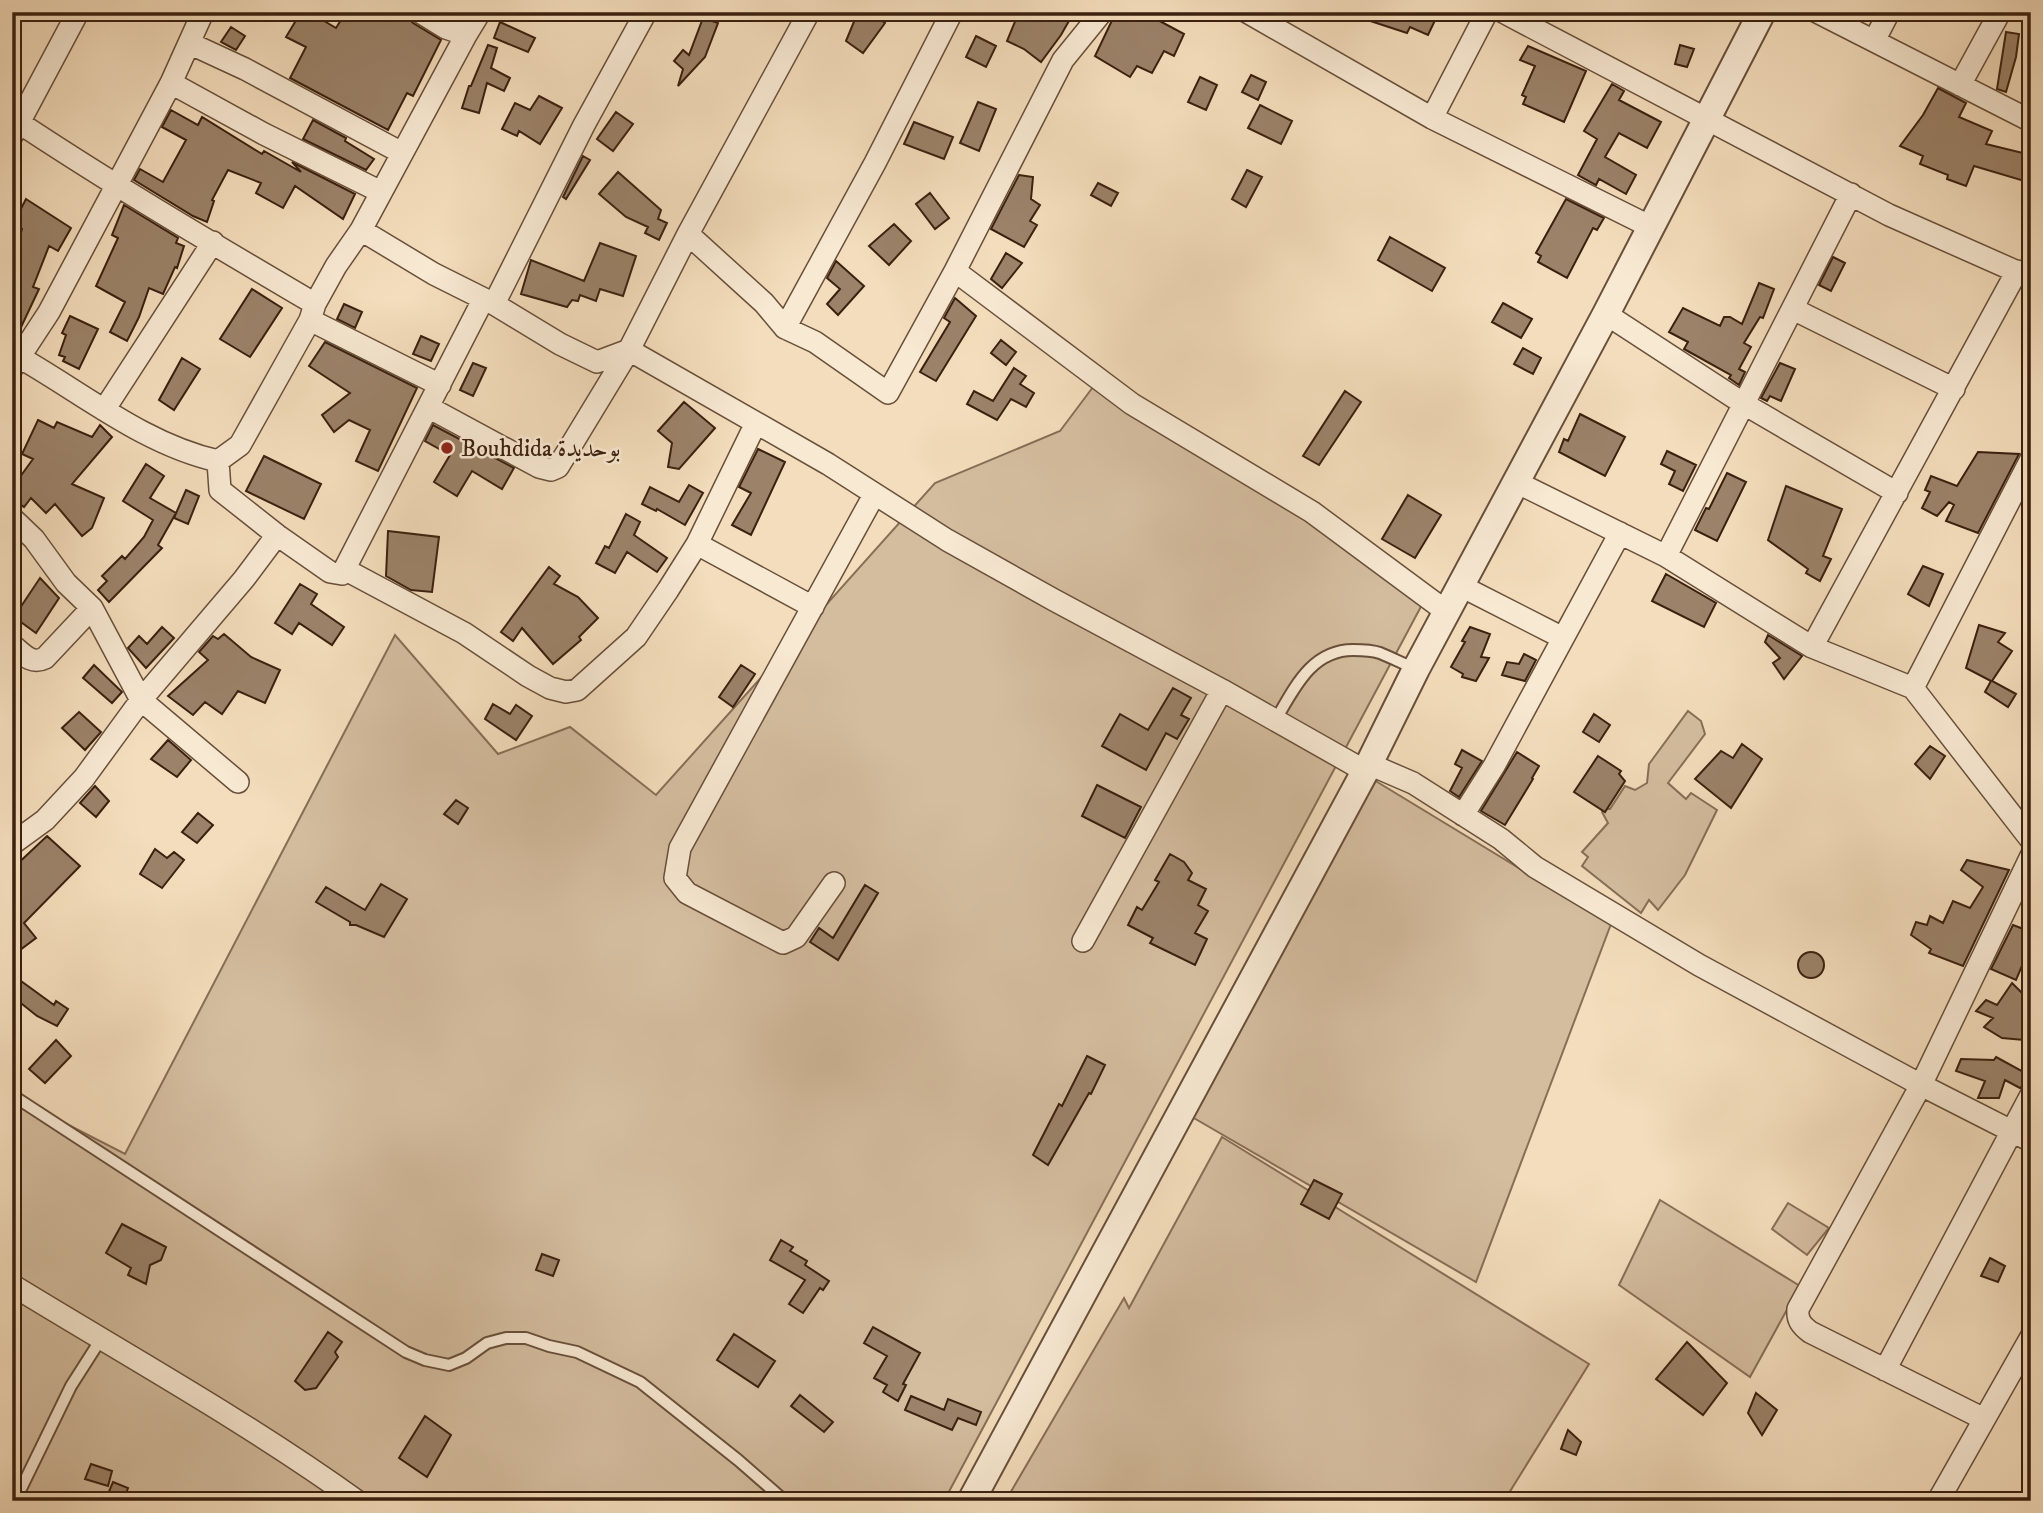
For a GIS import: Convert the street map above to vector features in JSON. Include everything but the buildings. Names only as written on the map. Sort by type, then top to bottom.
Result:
[{"type":"street","points":[[78,12],[15,126],[181,226],[213,242],[312,312],[440,385]]},
{"type":"street","points":[[203,12],[191,44],[171,83],[49,312],[15,360],[190,454],[218,461]]},
{"type":"street","points":[[420,12],[446,28],[466,36]]},
{"type":"street","points":[[218,461],[240,445],[336,266],[361,230],[480,12]]},
{"type":"street","points":[[218,461],[220,490],[330,572],[342,574],[346,570],[428,407],[489,302],[646,12]]},
{"type":"street","points":[[428,407],[538,467],[551,470],[564,460],[629,350],[688,234],[809,12]]},
{"type":"street","points":[[785,328],[875,163],[952,12]]},
{"type":"street","points":[[688,234],[764,303],[785,328],[815,342],[888,393],[1063,60],[1102,12]]},
{"type":"street","points":[[1247,12],[1432,118],[1651,227]]},
{"type":"street","points":[[1432,118],[1487,12]]},
{"type":"street","points":[[1503,12],[1889,215],[2024,275],[1954,389],[1812,648]]},
{"type":"street","points":[[971,1501],[1367,767],[1762,12]]},
{"type":"street","points":[[1816,12],[2031,121]]},
{"type":"street","points":[[1874,41],[1889,12]]},
{"type":"street","points":[[1960,85],[2000,12]]},
{"type":"street","points":[[191,44],[245,69],[402,153]]},
{"type":"street","points":[[171,83],[264,134],[381,192]]},
{"type":"street","points":[[1666,556],[1851,194]]},
{"type":"street","points":[[361,230],[434,274],[597,362],[629,350]]},
{"type":"street","points":[[104,410],[213,242]]},
{"type":"street","points":[[954,271],[1132,404],[1312,512],[1447,612]]},
{"type":"street","points":[[1793,309],[1954,389]]},
{"type":"street","points":[[1606,314],[1744,404],[1898,493]]},
{"type":"street","points":[[629,350],[828,464],[947,540],[1042,594],[1275,721],[1367,767],[1413,783],[1501,839],[1535,867],[1699,965],[2021,1136]]},
{"type":"street","points":[[346,570],[464,633],[528,677],[550,688],[566,692],[577,690],[636,637],[697,544],[756,423]]},
{"type":"street","points":[[1913,688],[2031,459]]},
{"type":"street","points":[[1516,482],[1666,556],[1812,648],[1913,688],[2031,840]]},
{"type":"street","points":[[834,883],[796,937],[783,943],[687,893],[676,878],[680,848],[874,495]]},
{"type":"street","points":[[12,518],[34,539],[66,583],[92,608],[141,700],[238,782]]},
{"type":"street","points":[[1463,815],[1494,766],[1620,533]]},
{"type":"street","points":[[14,840],[45,820],[84,778],[141,700],[244,579],[277,535]]},
{"type":"street","points":[[697,544],[813,607]]},
{"type":"street","points":[[1461,586],[1563,638]]},
{"type":"street","points":[[12,645],[31,661],[39,662],[92,608]]},
{"type":"street","points":[[1083,941],[1222,690]]},
{"type":"street","points":[[1984,1419],[1810,1332],[1801,1325],[1797,1317],[1798,1309],[1921,1085],[2031,856]]},
{"type":"street","points":[[1885,1370],[2021,1136],[2031,1095]]},
{"type":"street","points":[[12,1285],[318,1473],[357,1501]]},
{"type":"street","points":[[1938,1501],[2031,1337]]},
{"type":"lane","points":[[1275,721],[1301,676],[1314,663],[1335,653],[1365,650],[1416,669]]},
{"type":"lane","points":[[12,1095],[406,1352],[425,1360],[449,1365],[466,1358],[487,1343],[506,1338],[526,1338],[577,1352],[640,1382],[785,1501]]},
{"type":"lane","points":[[15,1501],[71,1386],[101,1339]]},
{"type":"shaded area","points":[[1102,375],[1425,599],[944,1501],[12,1501],[12,1096],[125,1154],[395,635],[498,754],[570,727],[656,795],[935,483],[1060,431]]},
{"type":"shaded area","points":[[1688,711],[1701,721],[1705,734],[1668,783],[1686,799],[1691,793],[1717,810],[1685,875],[1658,910],[1649,900],[1641,913],[1582,866],[1588,857],[1582,852],[1608,823],[1602,812],[1604,809],[1610,809],[1625,786],[1635,790],[1647,783],[1649,764]]},
{"type":"shaded area","points":[[1374,780],[1611,924],[1476,1282],[1180,1110]]},
{"type":"shaded area","points":[[1222,1137],[1589,1364],[1504,1501],[1024,1501],[1025,1499],[1009,1495],[1124,1298],[1129,1308]]},
{"type":"shaded area","points":[[1660,1200],[1800,1286],[1750,1377],[1619,1285]]},
{"type":"shaded area","points":[[1788,1203],[1829,1228],[1807,1255],[1772,1229]]},
{"type":"place","name":"Bouhdida بوحديدة","points":[[447,448]]}]
